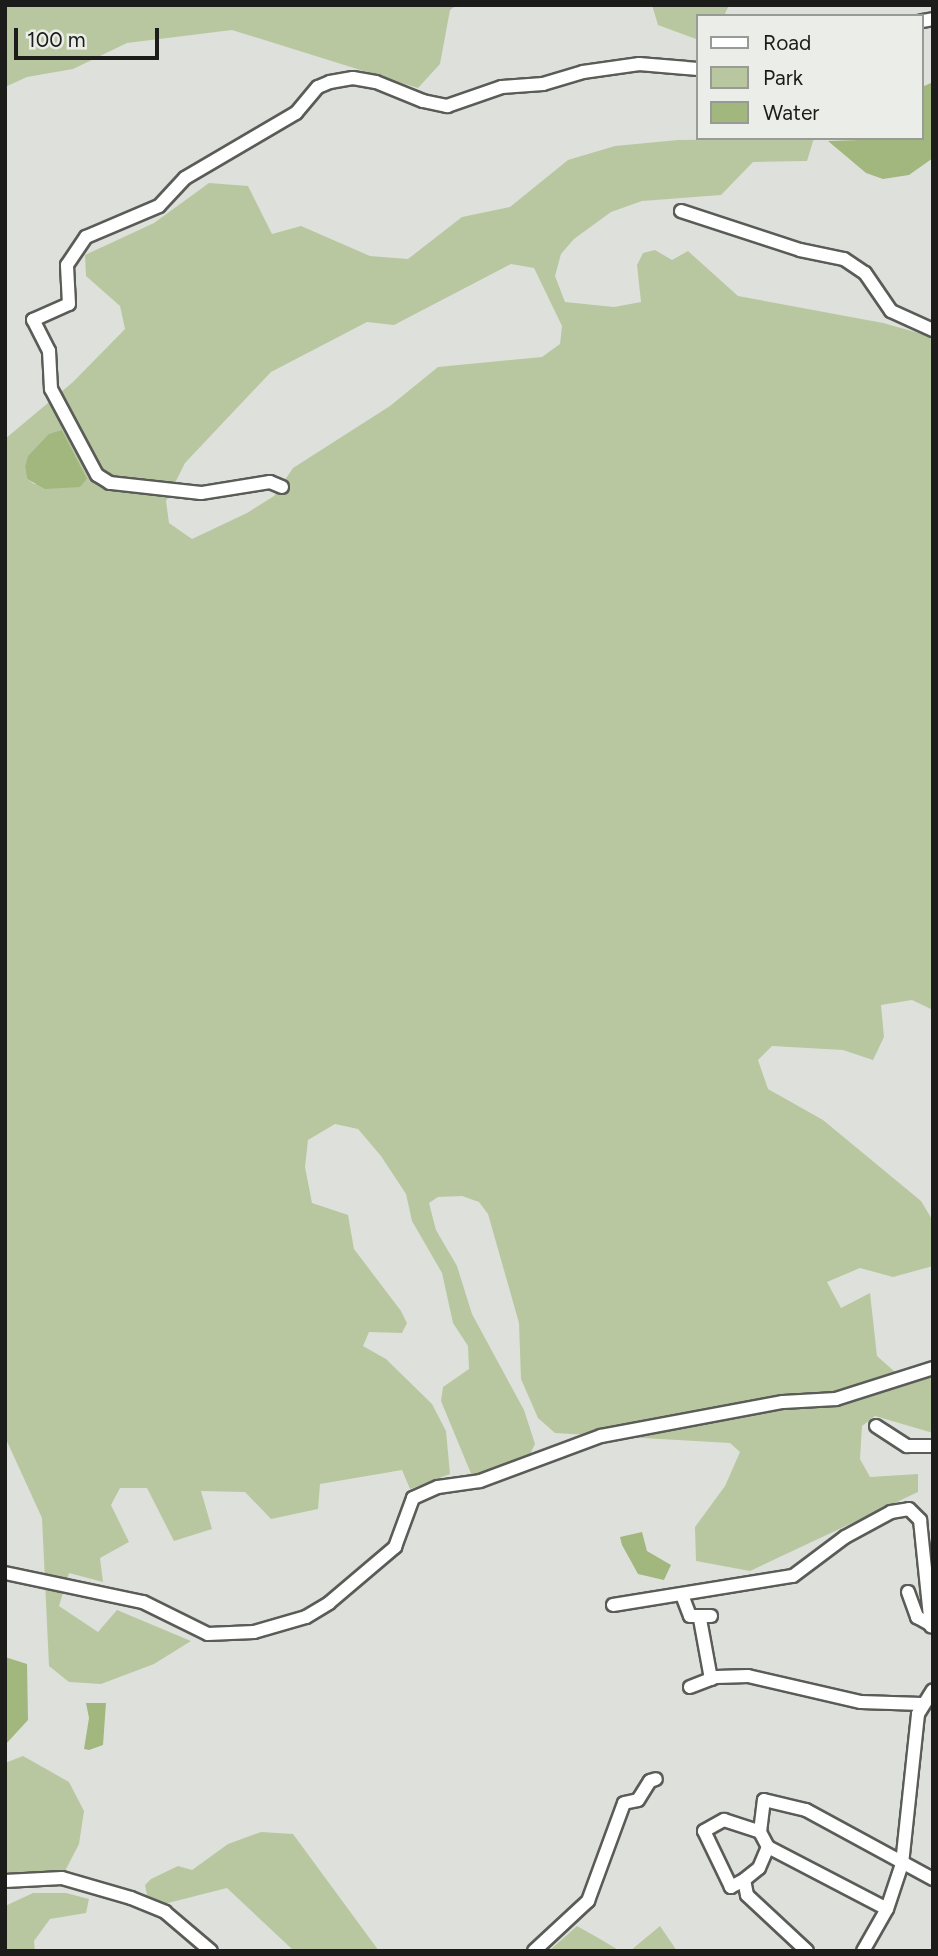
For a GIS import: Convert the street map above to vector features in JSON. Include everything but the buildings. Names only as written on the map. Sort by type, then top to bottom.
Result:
[{"type":"street","points":[[282,487],[270,482],[201,493],[110,484],[97,475],[51,389],[50,351],[33,320],[69,304],[67,265],[86,237],[159,206],[185,178],[296,113],[318,87],[330,82],[376,82],[423,101],[447,106],[502,88],[542,84],[583,72],[639,64],[696,69]]},
{"type":"street","points":[[681,211],[800,250],[844,259],[865,274],[891,311],[933,330]]},
{"type":"street","points":[[5,1573],[143,1602],[208,1634],[254,1632],[306,1617],[330,1603],[395,1547],[413,1498],[438,1487],[480,1481],[601,1436],[783,1402],[836,1399],[933,1368]]},
{"type":"street","points":[[876,1426],[906,1446],[933,1446]]},
{"type":"street","points":[[613,1605],[793,1576],[845,1537],[891,1512],[909,1509],[920,1520],[932,1626]]},
{"type":"street","points":[[908,1592],[917,1617],[932,1626]]},
{"type":"street","points":[[682,1595],[690,1616],[706,1617],[711,1679]]},
{"type":"street","points":[[690,1687],[711,1679],[748,1676],[851,1701],[922,1704]]},
{"type":"street","points":[[863,1951],[887,1909],[902,1864],[922,1704],[933,1690]]},
{"type":"street","points":[[534,1951],[588,1900],[624,1803],[638,1800],[650,1781],[656,1779]]},
{"type":"street","points":[[887,1909],[768,1847],[760,1832],[764,1800],[806,1810],[933,1879]]},
{"type":"street","points":[[760,1832],[724,1820],[704,1831],[731,1887],[759,1868],[768,1847]]},
{"type":"street","points":[[5,1881],[62,1878],[131,1898],[165,1912],[211,1951]]},
{"type":"street","points":[[744,1880],[747,1895],[764,1914],[807,1951]]},
{"type":"green space","points":[[5,5],[457,5],[450,10],[440,64],[418,88],[232,30],[127,43],[73,69],[27,77],[5,87]]},
{"type":"green space","points":[[652,5],[729,5],[725,14],[696,14],[696,39],[658,25]]},
{"type":"green space","points":[[678,140],[813,140],[807,161],[753,162],[721,195],[642,201],[611,212],[574,239],[561,254],[555,276],[565,302],[614,307],[641,302],[637,265],[643,253],[655,250],[672,260],[688,251],[738,296],[883,323],[933,337],[933,1010],[912,1000],[881,1005],[884,1037],[873,1060],[843,1050],[772,1046],[758,1060],[768,1089],[823,1120],[921,1201],[933,1221],[933,1266],[893,1277],[860,1268],[827,1282],[841,1308],[870,1293],[877,1356],[895,1372],[933,1363],[933,1433],[875,1416],[862,1426],[860,1459],[870,1477],[918,1474],[918,1492],[750,1571],[696,1561],[695,1527],[725,1486],[740,1452],[730,1443],[555,1433],[538,1418],[521,1379],[519,1323],[488,1214],[479,1202],[462,1196],[438,1197],[429,1203],[436,1230],[457,1266],[472,1314],[524,1410],[535,1444],[530,1454],[472,1476],[441,1401],[443,1387],[469,1369],[468,1346],[453,1323],[442,1273],[412,1221],[406,1194],[381,1156],[358,1129],[335,1124],[308,1140],[305,1167],[312,1203],[348,1215],[354,1249],[401,1311],[407,1323],[402,1333],[369,1332],[363,1346],[386,1359],[432,1404],[446,1431],[450,1474],[410,1489],[402,1470],[320,1484],[318,1509],[271,1519],[245,1492],[201,1491],[212,1529],[174,1541],[147,1488],[120,1488],[111,1505],[129,1542],[100,1558],[103,1582],[69,1573],[59,1606],[98,1632],[117,1610],[191,1641],[154,1664],[101,1684],[69,1682],[49,1666],[42,1518],[5,1437],[5,439],[73,382],[125,329],[120,306],[86,276],[85,255],[154,223],[209,183],[248,186],[272,234],[301,226],[370,256],[408,259],[462,217],[510,207],[568,160],[615,146]],"holes":[[[511,264],[534,268],[562,326],[560,344],[542,357],[438,367],[390,406],[293,468],[274,496],[247,513],[192,539],[169,523],[166,501],[185,463],[271,372],[367,322],[394,325]],[[62,430],[87,480],[34,484],[27,479],[25,467]]]},
{"type":"green space","points":[[23,1756],[69,1782],[84,1811],[79,1844],[65,1871],[5,1875],[5,1763]]},
{"type":"green space","points":[[261,1832],[293,1834],[379,1951],[294,1951],[227,1888],[164,1904],[147,1895],[145,1885],[151,1879],[178,1866],[192,1870],[228,1844]]},
{"type":"green space","points":[[33,1893],[66,1893],[89,1899],[86,1913],[50,1919],[34,1941],[35,1951],[5,1951],[5,1906]]},
{"type":"green space","points":[[577,1926],[600,1939],[620,1951],[549,1951]]},
{"type":"green space","points":[[660,1926],[677,1951],[630,1951]]},
{"type":"water","points":[[933,82],[933,158],[909,175],[883,179],[866,173],[828,141],[924,140],[924,86]]},
{"type":"water","points":[[62,430],[87,479],[80,487],[45,489],[27,479],[25,467],[28,456],[49,434]]},
{"type":"water","points":[[642,1532],[647,1551],[671,1565],[664,1580],[638,1574],[622,1545],[620,1537]]},
{"type":"water","points":[[5,1657],[27,1664],[28,1720],[5,1745]]},
{"type":"water","points":[[86,1703],[106,1703],[103,1745],[89,1750],[84,1749],[89,1718]]}]
